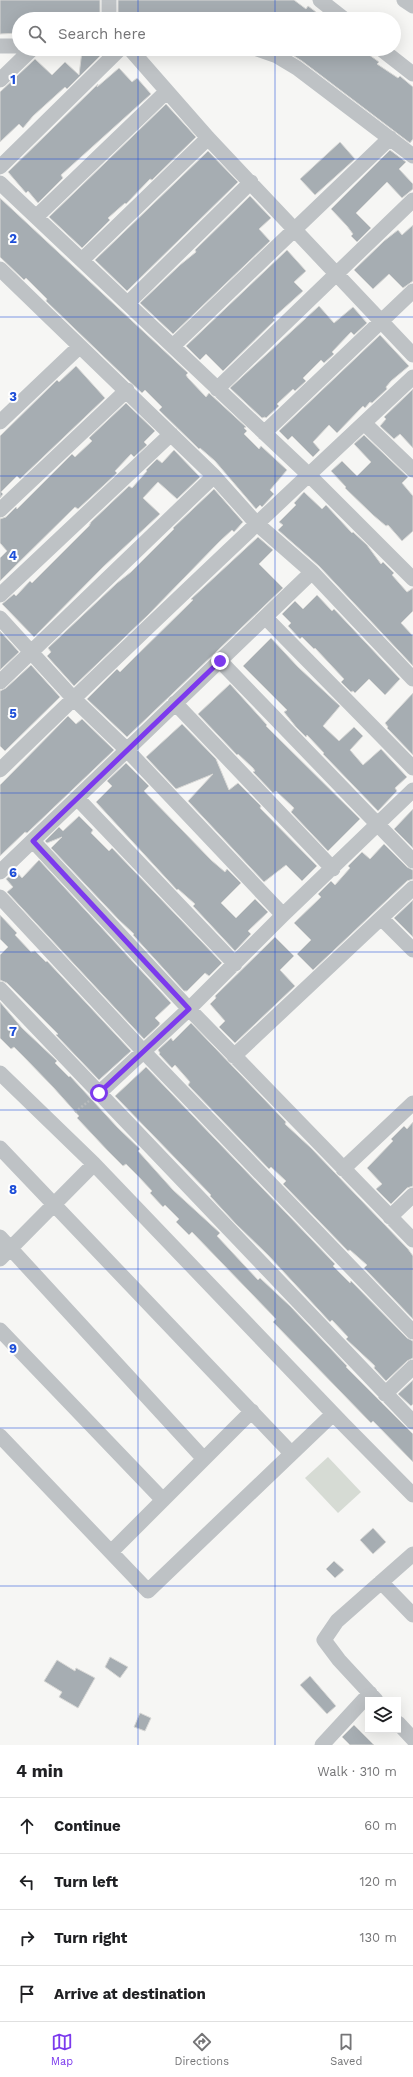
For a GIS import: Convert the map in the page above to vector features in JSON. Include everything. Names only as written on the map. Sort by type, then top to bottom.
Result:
[{"type":"street","points":[[109,0],[109,12]]},
{"type":"street","points":[[320,0],[335,12]]},
{"type":"street","points":[[404,0],[413,6]]},
{"type":"street","points":[[0,46],[12,46]]},
{"type":"street","points":[[0,80],[25,56]]},
{"type":"street","points":[[0,167],[113,56]]},
{"type":"street","points":[[136,56],[208,138],[413,355]]},
{"type":"street","points":[[276,56],[298,68],[413,156]]},
{"type":"street","points":[[390,56],[413,74]]},
{"type":"street","points":[[36,217],[166,92]]},
{"type":"street","points":[[82,260],[208,138]]},
{"type":"street","points":[[173,346],[294,228],[390,138]]},
{"type":"street","points":[[128,303],[251,182]]},
{"type":"street","points":[[0,183],[310,476],[413,579]]},
{"type":"street","points":[[217,389],[413,200]]},
{"type":"street","points":[[0,270],[172,434],[214,476],[256,523],[312,572],[413,679]]},
{"type":"street","points":[[264,433],[413,291]]},
{"type":"street","points":[[0,422],[79,346]]},
{"type":"street","points":[[0,770],[256,523],[310,476],[413,377]]},
{"type":"street","points":[[0,510],[127,390]]},
{"type":"street","points":[[364,423],[413,470]]},
{"type":"street","points":[[0,595],[172,434]]},
{"type":"street","points":[[0,682],[214,476]]},
{"type":"street","points":[[0,872],[312,572]]},
{"type":"street","points":[[265,617],[413,768]]},
{"type":"street","points":[[0,618],[73,698],[127,750],[283,915]]},
{"type":"street","points":[[220,661],[413,861]]},
{"type":"street","points":[[175,704],[333,869]]},
{"type":"street","points":[[99,1093],[189,1009],[283,915],[333,869],[413,790]]},
{"type":"street","points":[[77,798],[235,964]]},
{"type":"street","points":[[33,841],[189,1009],[413,1240]]},
{"type":"street","points":[[234,1056],[413,888]]},
{"type":"street","points":[[0,897],[144,1052],[413,1332]]},
{"type":"street","points":[[381,918],[413,950]]},
{"type":"street","points":[[0,989],[413,1422]]},
{"type":"street","points":[[0,1073],[94,1164],[333,1414],[413,1495]]},
{"type":"street","points":[[343,1169],[413,1103]]},
{"type":"street","points":[[0,1148],[291,1453]]},
{"type":"street","points":[[94,1164],[54,1203],[3,1248],[204,1459]]},
{"type":"street","points":[[390,1217],[413,1195]]},
{"type":"street","points":[[0,1331],[163,1500]]},
{"type":"street","points":[[386,1394],[413,1367]]},
{"type":"street","points":[[111,1552],[252,1411]]},
{"type":"street","points":[[0,1436],[148,1591],[333,1414]]},
{"type":"street","points":[[373,1697],[339,1660],[324,1640],[337,1621],[413,1554]]},
{"type":"street","points":[[381,1582],[413,1615]]},
{"type":"street","points":[[322,1745],[365,1705]]},
{"type":"street","points":[[401,1726],[413,1739]]},
{"type":"shaded area","points":[[328,1457],[361,1492],[338,1513],[305,1478]]},
{"type":"building","points":[[0,0],[100,0],[100,12],[12,12],[12,33],[0,34]]},
{"type":"building","points":[[118,0],[294,0],[306,9],[308,6],[316,12],[118,12]]},
{"type":"building","points":[[81,56],[100,56],[67,89],[65,87],[33,116],[23,128],[19,124],[0,142],[0,92],[35,59],[52,75],[65,62],[79,75]]},
{"type":"building","points":[[294,56],[371,56],[379,62],[377,64],[398,78],[400,76],[413,87],[413,139],[410,143]]},
{"type":"building","points":[[119,68],[132,82],[137,78],[151,94],[61,175],[63,178],[38,203],[28,191],[26,193],[8,172],[98,84],[97,87]]},
{"type":"building","points":[[166,104],[196,137],[152,180],[150,179],[126,204],[125,203],[108,218],[110,220],[82,248],[49,217]]},
{"type":"building","points":[[340,142],[355,159],[315,195],[300,179]]},
{"type":"building","points":[[390,150],[406,162],[399,169],[413,184],[413,189],[402,198],[387,182],[356,213],[371,228],[357,242],[351,236],[353,234],[347,226],[331,209]]},
{"type":"building","points":[[208,151],[238,182],[127,291],[95,260]]},
{"type":"building","points":[[250,196],[271,218],[259,229],[270,241],[173,334],[140,303],[196,252],[195,250]]},
{"type":"building","points":[[0,198],[188,373],[186,375],[188,378],[206,397],[209,393],[246,427],[244,428],[247,431],[244,434],[259,449],[261,446],[287,470],[270,490],[274,494],[262,507],[260,505],[256,509],[215,461],[200,448],[199,449],[159,410],[162,407],[145,390],[142,393],[46,301],[47,299],[26,278],[24,280],[0,257]]},
{"type":"building","points":[[413,225],[413,281],[403,288],[389,274],[373,289],[354,270],[384,241],[398,230],[402,235]]},
{"type":"building","points":[[287,250],[306,271],[294,282],[303,291],[273,318],[275,320],[223,371],[206,354],[200,360],[186,346]]},
{"type":"building","points":[[319,306],[334,323],[353,307],[367,323],[354,335],[351,332],[332,352],[334,354],[324,363],[321,360],[303,378],[306,381],[295,391],[293,389],[277,404],[279,406],[266,418],[262,418],[230,388]]},
{"type":"building","points":[[380,335],[409,366],[391,381],[386,387],[387,389],[372,403],[370,402],[365,408],[363,406],[337,433],[329,425],[313,442],[320,450],[313,457],[292,436],[288,440],[279,431]]},
{"type":"building","points":[[76,366],[105,398],[20,479],[17,476],[1,492],[3,494],[0,498],[0,436],[57,380],[59,382]]},
{"type":"building","points":[[413,389],[413,448],[400,434],[394,439],[380,426],[386,419],[384,417]]},
{"type":"building","points":[[126,403],[155,431],[144,442],[147,445],[134,457],[131,454],[115,471],[117,473],[78,509],[75,507],[0,581],[0,558],[7,551],[0,543],[0,519],[6,517],[16,507],[17,509],[72,454],[75,457],[92,441],[89,438]]},
{"type":"building","points":[[364,435],[408,477],[402,483],[413,496],[413,531],[402,541],[388,525],[386,526],[373,515],[345,488],[346,487],[331,471],[342,461],[357,476],[371,462],[354,444]]},
{"type":"building","points":[[174,450],[200,477],[177,499],[158,482],[143,498],[160,514],[103,567],[34,637],[2,604],[14,594],[16,596],[30,581],[32,583],[89,526],[91,522],[129,486],[132,488],[157,459],[162,463]]},
{"type":"building","points":[[214,489],[243,522],[234,532],[232,530],[220,541],[148,615],[74,686],[47,656],[51,652],[48,648],[117,583],[131,572],[174,529],[173,528]]},
{"type":"building","points":[[304,492],[322,509],[326,505],[352,533],[353,532],[367,545],[381,564],[383,562],[394,573],[392,575],[407,592],[413,588],[413,611],[401,623],[413,636],[413,666],[319,566],[278,530],[283,525],[279,522],[296,505],[294,503]]},
{"type":"building","points":[[258,537],[273,550],[259,564],[283,588],[127,737],[87,699],[117,669],[120,672],[193,600],[191,599]]},
{"type":"building","points":[[317,595],[332,611],[334,609],[400,679],[385,695],[369,679],[355,693],[353,691],[351,692],[341,682],[344,679],[315,648],[314,649],[302,637],[300,639],[288,626],[291,623],[282,614],[295,601],[303,609]]},
{"type":"building","points":[[0,631],[19,652],[0,670]]},
{"type":"building","points":[[271,638],[298,667],[340,706],[323,726],[339,741],[354,727],[363,736],[350,750],[363,765],[381,749],[407,777],[395,788],[397,791],[378,811],[323,754],[324,753],[307,735],[306,737],[296,727],[284,712],[287,710],[243,666]]},
{"type":"building","points":[[31,665],[60,697],[5,751],[0,746],[0,691],[6,688]]},
{"type":"building","points":[[230,684],[267,725],[266,726],[360,819],[328,851],[291,812],[294,808],[276,791],[273,793],[253,772],[255,771],[253,768],[238,754],[237,755],[198,714]]},
{"type":"building","points":[[413,693],[413,755],[387,728],[388,727],[385,723]]},
{"type":"building","points":[[68,716],[76,724],[82,719],[114,750],[27,833],[25,832],[0,856],[0,785]]},
{"type":"building","points":[[182,724],[216,759],[229,790],[238,783],[261,806],[260,808],[317,866],[302,881],[286,865],[264,882],[188,801],[213,774],[176,789],[146,757]]},
{"type":"building","points":[[126,763],[149,786],[144,791],[211,860],[225,872],[227,869],[241,883],[221,903],[236,918],[255,899],[268,912],[248,931],[251,934],[235,951],[193,906],[195,904],[178,889],[177,890],[96,802],[112,786],[107,781]]},
{"type":"building","points":[[413,809],[413,848],[394,829]]},
{"type":"building","points":[[79,816],[93,830],[91,833],[109,851],[112,848],[222,963],[209,976],[205,973],[187,991],[184,991],[133,935],[134,934],[51,848],[62,837],[47,843],[45,841],[59,827],[63,831]]},
{"type":"building","points":[[384,844],[407,867],[413,870],[413,879],[407,881],[313,970],[297,954],[311,940],[294,923],[321,897],[318,894],[331,881],[335,885],[350,868],[348,866],[362,852],[370,859]]},
{"type":"building","points":[[39,860],[171,1003],[155,1018],[160,1023],[159,1025],[144,1039],[7,892],[13,887],[6,879],[16,871],[22,878]]},
{"type":"building","points":[[413,900],[413,937],[394,918]]},
{"type":"building","points":[[0,915],[17,933],[15,935],[31,952],[35,951],[46,962],[47,961],[131,1051],[99,1080],[56,1035],[58,1034],[7,983],[0,980],[0,955],[8,947],[0,939]]},
{"type":"building","points":[[275,937],[294,956],[280,970],[295,986],[235,1043],[219,1027],[225,1021],[210,1004],[216,998],[215,996]]},
{"type":"building","points":[[0,1002],[22,1028],[57,1061],[55,1063],[69,1077],[70,1076],[118,1128],[140,1149],[138,1151],[173,1190],[220,1233],[217,1236],[258,1280],[260,1278],[290,1306],[347,1366],[346,1367],[413,1434],[413,1462],[373,1421],[371,1423],[273,1322],[276,1319],[192,1232],[189,1235],[176,1222],[179,1219],[165,1205],[163,1207],[150,1193],[152,1191],[126,1164],[123,1166],[108,1151],[77,1118],[79,1116],[24,1057],[14,1047],[11,1049],[0,1038]]},
{"type":"building","points":[[191,1023],[286,1122],[285,1124],[311,1148],[408,1249],[413,1256],[413,1319],[364,1268],[367,1265],[350,1250],[348,1251],[283,1184],[286,1181],[271,1167],[269,1169],[188,1085],[190,1082],[175,1065],[172,1068],[159,1054],[160,1053],[158,1050],[171,1038],[173,1041]]},
{"type":"building","points":[[146,1067],[335,1264],[333,1266],[350,1283],[351,1281],[407,1338],[413,1341],[413,1358],[407,1361],[386,1381],[374,1368],[375,1366],[346,1339],[348,1337],[332,1320],[330,1322],[268,1255],[236,1224],[210,1196],[211,1195],[115,1096]]},
{"type":"building","points":[[413,1122],[413,1186],[407,1188],[391,1204],[376,1189],[382,1184],[367,1168],[393,1141],[391,1139],[404,1126],[407,1129]]},
{"type":"building","points":[[413,1380],[413,1404],[411,1406],[398,1394]]},
{"type":"building","points":[[373,1528],[386,1542],[373,1554],[360,1540]]},
{"type":"building","points":[[334,1561],[344,1570],[335,1578],[326,1569]]},
{"type":"building","points":[[110,1657],[128,1667],[120,1678],[105,1667]]},
{"type":"building","points":[[57,1660],[75,1671],[76,1668],[95,1678],[78,1708],[59,1697],[62,1692],[44,1681]]},
{"type":"building","points":[[310,1676],[336,1706],[327,1714],[300,1685]]},
{"type":"building","points":[[140,1713],[151,1718],[145,1731],[134,1727]]},
{"type":"building","points":[[354,1725],[374,1745],[350,1745],[342,1737]]},
{"type":"route","points":[[99,1093],[189,1009],[33,841],[220,661]]}]
